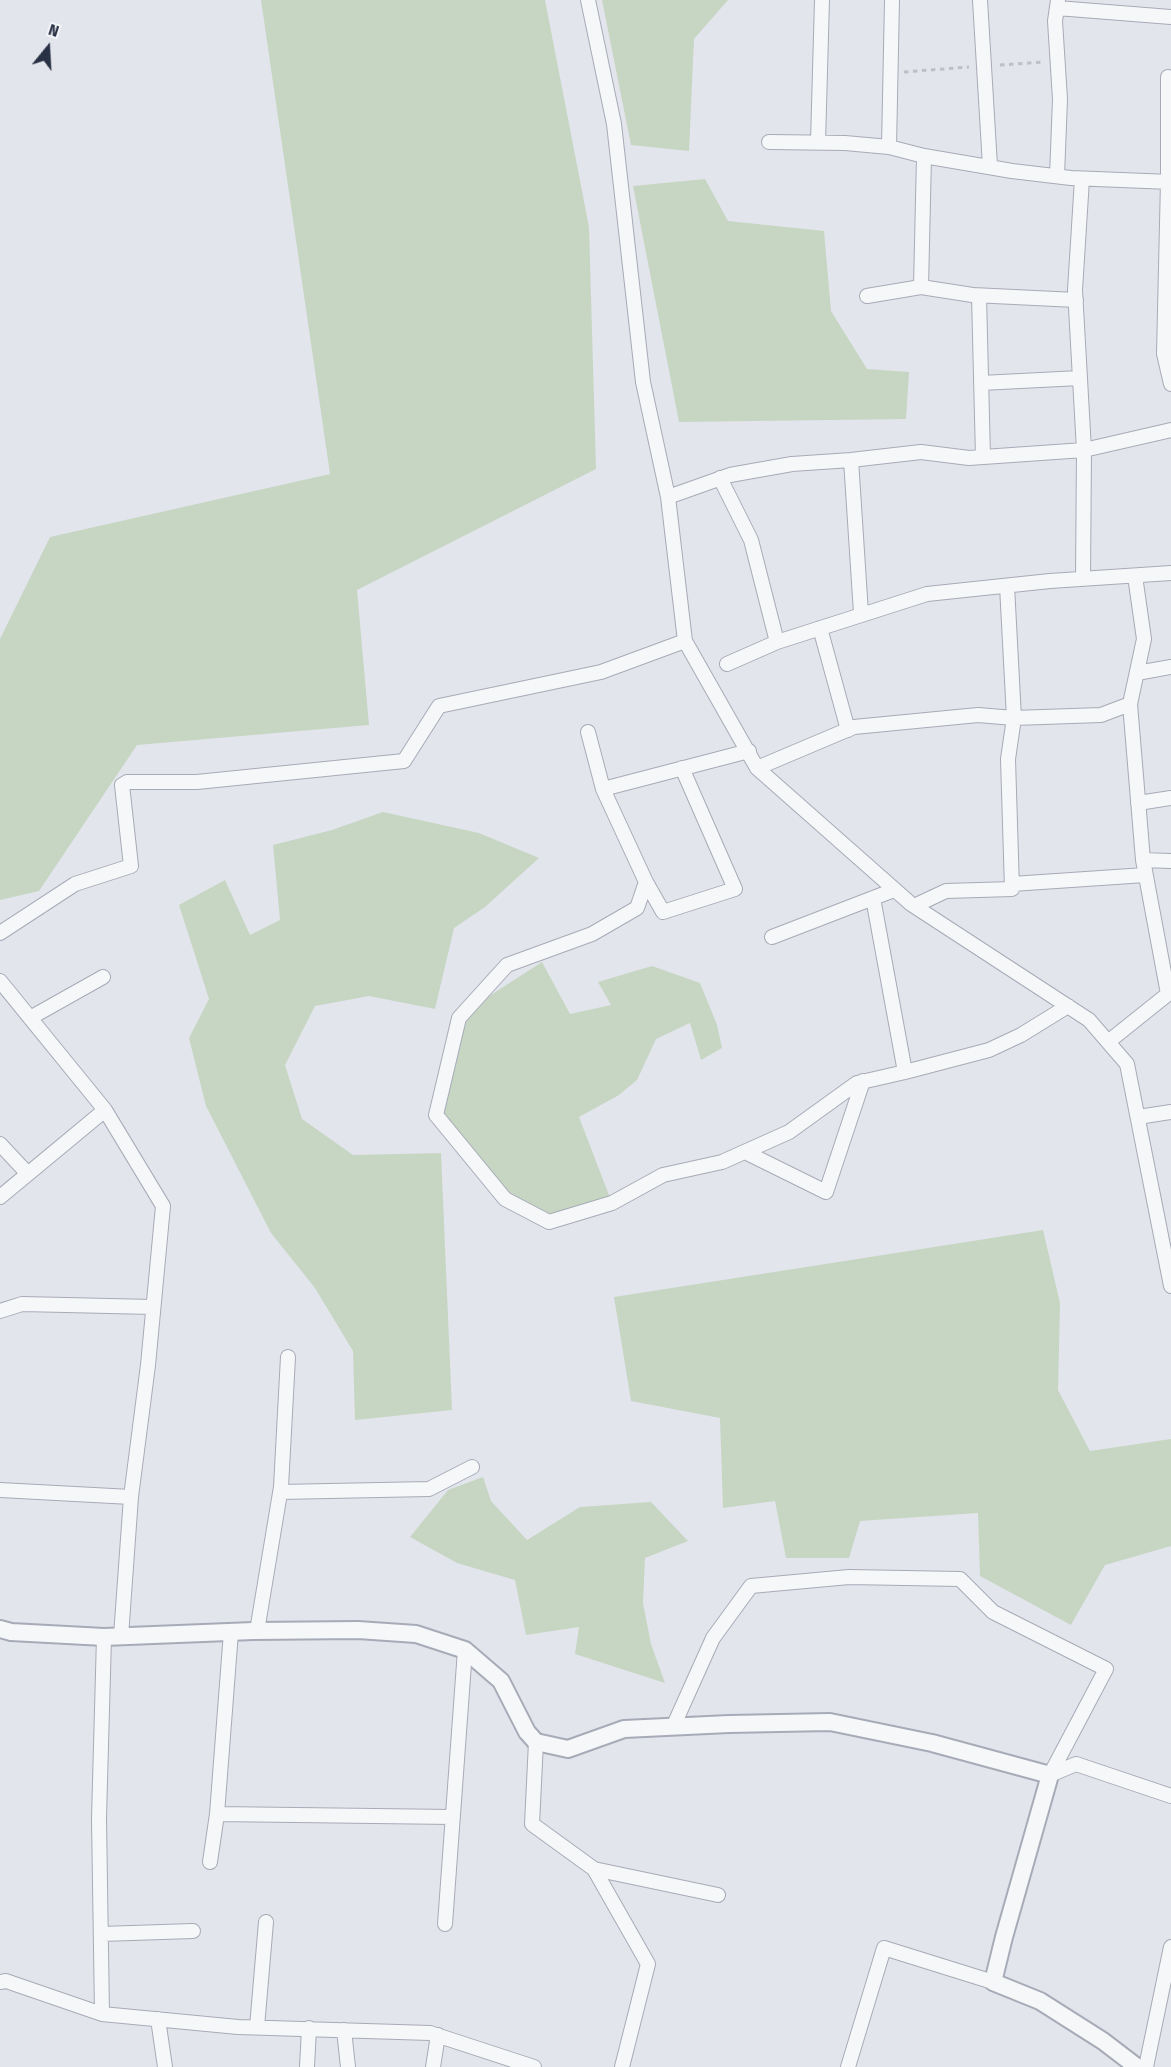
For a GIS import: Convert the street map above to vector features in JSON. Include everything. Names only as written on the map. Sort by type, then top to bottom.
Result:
[{"type":"street","points":[[588,0],[614,124],[643,382],[668,496],[685,641],[757,768],[914,906],[1089,1020],[1127,1064],[1171,1286]]},
{"type":"street","points":[[818,142],[822,0]]},
{"type":"street","points":[[888,147],[892,0]]},
{"type":"street","points":[[980,0],[990,166]]},
{"type":"street","points":[[1057,176],[1060,99],[1055,21],[1058,4],[1171,17]]},
{"type":"street","points":[[1168,77],[1170,182],[1164,354],[1171,384]]},
{"type":"street","points":[[769,142],[818,142],[888,147],[924,156],[1012,171],[1082,178],[1170,182]]},
{"type":"street","points":[[921,288],[924,156]]},
{"type":"street","points":[[1082,178],[1076,300],[1084,450],[1083,579]]},
{"type":"street","points":[[867,296],[921,288],[974,295],[1076,300]]},
{"type":"street","points":[[974,295],[979,296],[983,457]]},
{"type":"street","points":[[981,383],[1080,378]]},
{"type":"street","points":[[668,496],[730,475],[792,464],[921,452],[969,458],[1084,450],[1171,430]]},
{"type":"street","points":[[851,460],[861,614]]},
{"type":"street","points":[[720,478],[751,540],[777,642]]},
{"type":"street","points":[[727,664],[777,642],[927,594],[1171,573]]},
{"type":"street","points":[[1108,1042],[1169,994],[1145,875],[1138,803],[1130,704],[1144,639],[1135,576]]},
{"type":"street","points":[[914,906],[946,891],[1012,890],[1008,759],[1014,718],[1007,586]]},
{"type":"street","points":[[820,628],[848,730]]},
{"type":"street","points":[[0,933],[75,884],[131,866],[122,785],[127,782],[197,782],[404,761],[439,706],[601,672],[685,641]]},
{"type":"street","points":[[1137,673],[1171,667]]},
{"type":"street","points":[[757,768],[854,727],[978,715],[1014,718],[1101,715],[1130,704]]},
{"type":"street","points":[[588,732],[603,789],[646,882],[663,912],[735,889],[682,768]]},
{"type":"street","points":[[603,789],[749,751]]},
{"type":"street","points":[[1138,803],[1171,798]]},
{"type":"street","points":[[1143,860],[1171,861]]},
{"type":"street","points":[[1012,884],[1145,875]]},
{"type":"street","points":[[646,882],[637,908],[592,934],[507,965],[459,1018],[436,1115],[505,1199],[549,1222],[612,1203],[663,1175],[722,1162],[789,1132],[857,1083],[989,1050],[1021,1035],[1068,1006]]},
{"type":"street","points":[[772,937],[894,890]]},
{"type":"street","points":[[873,898],[905,1072]]},
{"type":"street","points":[[30,1018],[103,977]]},
{"type":"street","points":[[0,981],[105,1110],[163,1206],[131,1497],[112,1636],[99,1818],[102,2014]]},
{"type":"street","points":[[745,1152],[826,1192],[864,1081]]},
{"type":"street","points":[[0,1197],[105,1110]]},
{"type":"street","points":[[1138,1117],[1171,1112]]},
{"type":"street","points":[[0,1144],[28,1174]]},
{"type":"street","points":[[0,1311],[22,1304],[153,1307]]},
{"type":"street","points":[[257,1631],[280,1492],[288,1357]]},
{"type":"street","points":[[280,1492],[429,1489],[472,1467]]},
{"type":"street","points":[[0,1490],[131,1497]]},
{"type":"street","points":[[673,1727],[713,1638],[751,1586],[849,1577],[960,1579],[993,1612],[1106,1669],[1050,1775],[993,1982]]},
{"type":"street","points":[[0,1629],[11,1632],[112,1636],[358,1630],[416,1634],[465,1650],[501,1681],[527,1732],[536,1742],[568,1749],[624,1729],[830,1722],[932,1743],[1050,1775],[1076,1764],[1171,1796]]},
{"type":"street","points":[[210,1862],[217,1814],[231,1632]]},
{"type":"street","points":[[446,1924],[465,1650]]},
{"type":"street","points":[[536,1742],[532,1824],[594,1869],[648,1964],[622,2067]]},
{"type":"street","points":[[217,1814],[453,1817]]},
{"type":"street","points":[[594,1869],[718,1894]]},
{"type":"street","points":[[257,2027],[266,1922]]},
{"type":"street","points":[[101,1934],[193,1931]]},
{"type":"street","points":[[1146,2067],[1171,1947]]},
{"type":"street","points":[[848,2067],[884,1948],[993,1982],[1040,2001],[1103,2041],[1137,2067]]},
{"type":"street","points":[[0,1982],[6,1981],[102,2014],[257,2027],[430,2033],[512,2063],[534,2067]]},
{"type":"street","points":[[158,2019],[165,2067]]},
{"type":"street","points":[[307,2067],[309,2028]]},
{"type":"street","points":[[344,2030],[348,2067]]},
{"type":"street","points":[[434,2067],[438,2035]]},
{"type":"green space","points":[[261,0],[545,0],[589,227],[596,469],[357,590],[369,725],[137,745],[39,891],[0,900],[0,639],[50,537],[330,474]]},
{"type":"green space","points":[[602,0],[728,0],[694,39],[689,151],[631,145]]},
{"type":"green space","points":[[705,179],[728,221],[824,231],[831,311],[867,369],[909,372],[906,419],[679,422],[633,186]]},
{"type":"green space","points":[[383,812],[479,833],[539,858],[485,907],[454,928],[435,1009],[369,996],[315,1006],[285,1065],[302,1119],[353,1155],[441,1153],[452,1410],[355,1420],[353,1351],[315,1288],[271,1233],[206,1106],[189,1038],[209,999],[179,905],[225,880],[250,935],[280,920],[273,845],[332,830]]},
{"type":"green space","points":[[542,962],[570,1014],[611,1005],[598,982],[652,966],[700,983],[717,1025],[722,1048],[701,1060],[690,1023],[656,1039],[637,1080],[619,1095],[579,1117],[612,1203],[549,1222],[505,1199],[436,1115],[466,1011]]},
{"type":"green space","points":[[1043,1230],[1060,1303],[1058,1390],[1090,1451],[1171,1439],[1171,1546],[1105,1565],[1071,1625],[980,1576],[978,1513],[860,1521],[849,1558],[786,1558],[775,1501],[723,1508],[720,1418],[631,1401],[614,1297]]},
{"type":"green space","points":[[483,1477],[491,1501],[527,1540],[580,1507],[651,1502],[688,1541],[645,1558],[643,1603],[651,1644],[665,1683],[575,1654],[579,1627],[526,1635],[515,1580],[457,1563],[410,1537],[448,1490]]}]
